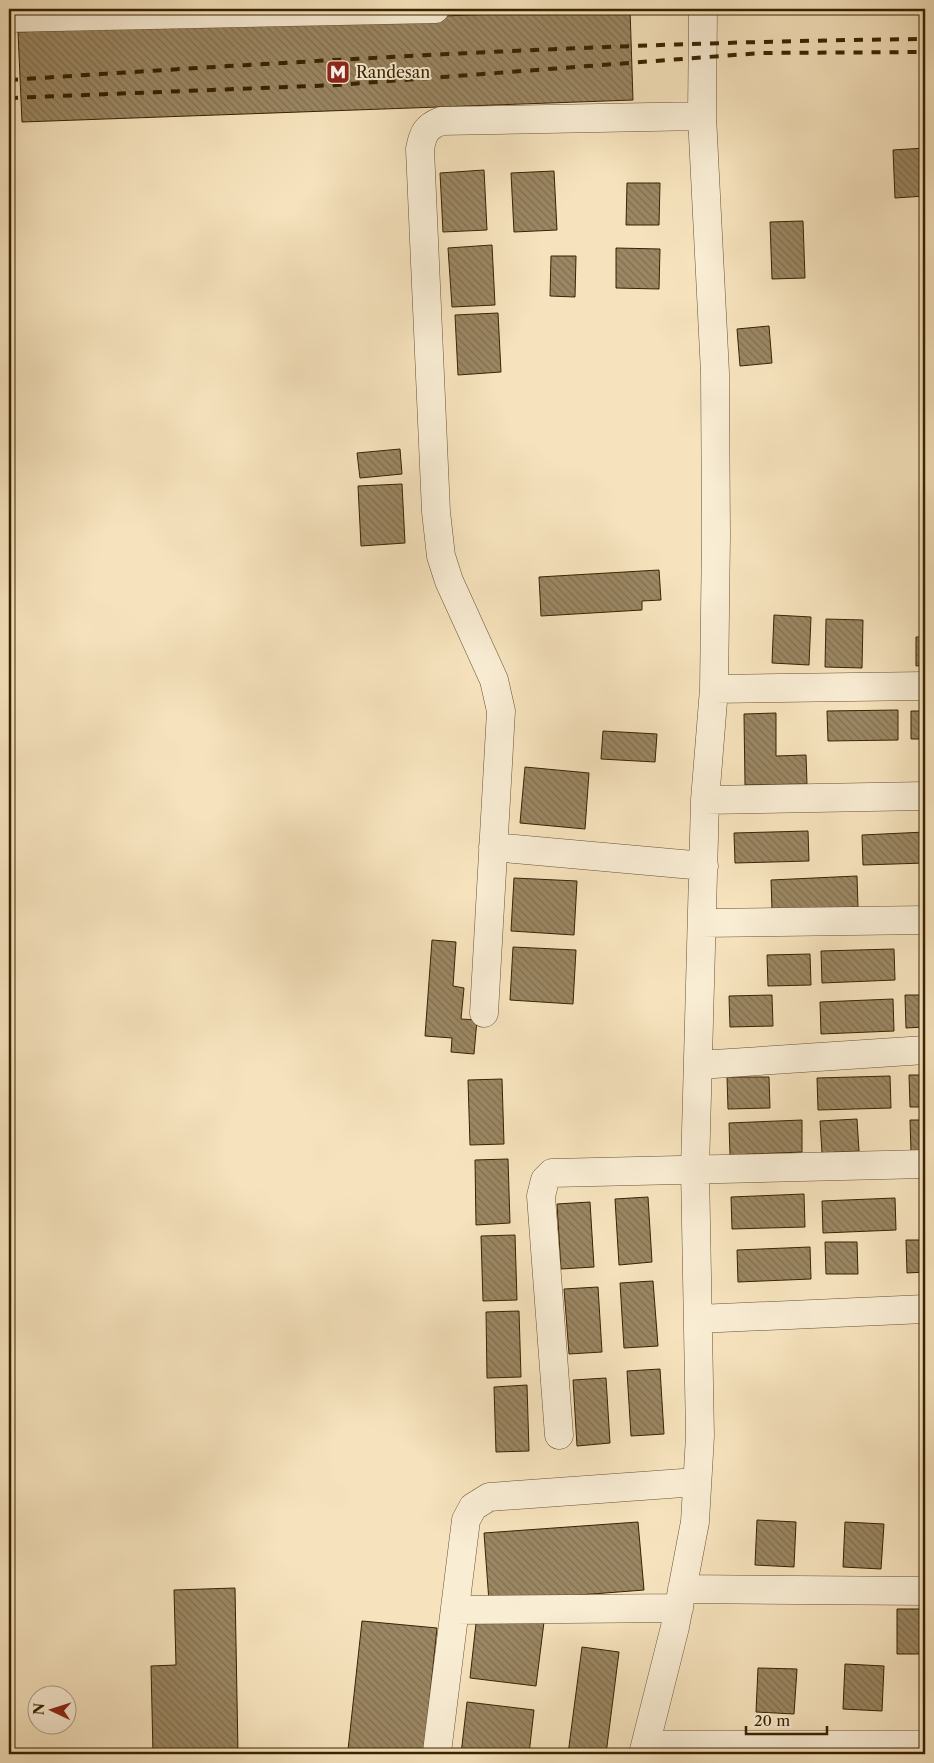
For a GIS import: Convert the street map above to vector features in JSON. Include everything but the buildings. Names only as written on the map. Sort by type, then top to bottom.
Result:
[{"type":"street","points":[[9,18],[435,9]]},
{"type":"street","points":[[703,9],[702,116],[715,373],[714,689],[705,800],[695,1169],[700,1436],[695,1522],[681,1599],[645,1750],[925,1745]]},
{"type":"street","points":[[484,1013],[501,711],[494,680],[449,582],[442,556],[436,512],[420,149],[423,134],[429,126],[441,121],[702,116]]},
{"type":"street","points":[[714,689],[925,686]]},
{"type":"street","points":[[705,800],[925,796]]},
{"type":"street","points":[[493,847],[704,866]]},
{"type":"street","points":[[702,923],[925,920]]},
{"type":"street","points":[[699,1065],[925,1050]]},
{"type":"street","points":[[560,1435],[541,1196],[545,1180],[552,1173],[925,1164]]},
{"type":"street","points":[[698,1319],[925,1309]]},
{"type":"street","points":[[437,1752],[466,1520],[473,1507],[489,1497],[697,1482]]},
{"type":"street","points":[[455,1610],[681,1599],[925,1591]]},
{"type":"railway","points":[[9,80],[467,53],[696,44],[925,39]]},
{"type":"railway","points":[[9,98],[337,85],[761,53],[925,52]]},
{"type":"place","name":"Randesan","points":[[338,72]]}]
